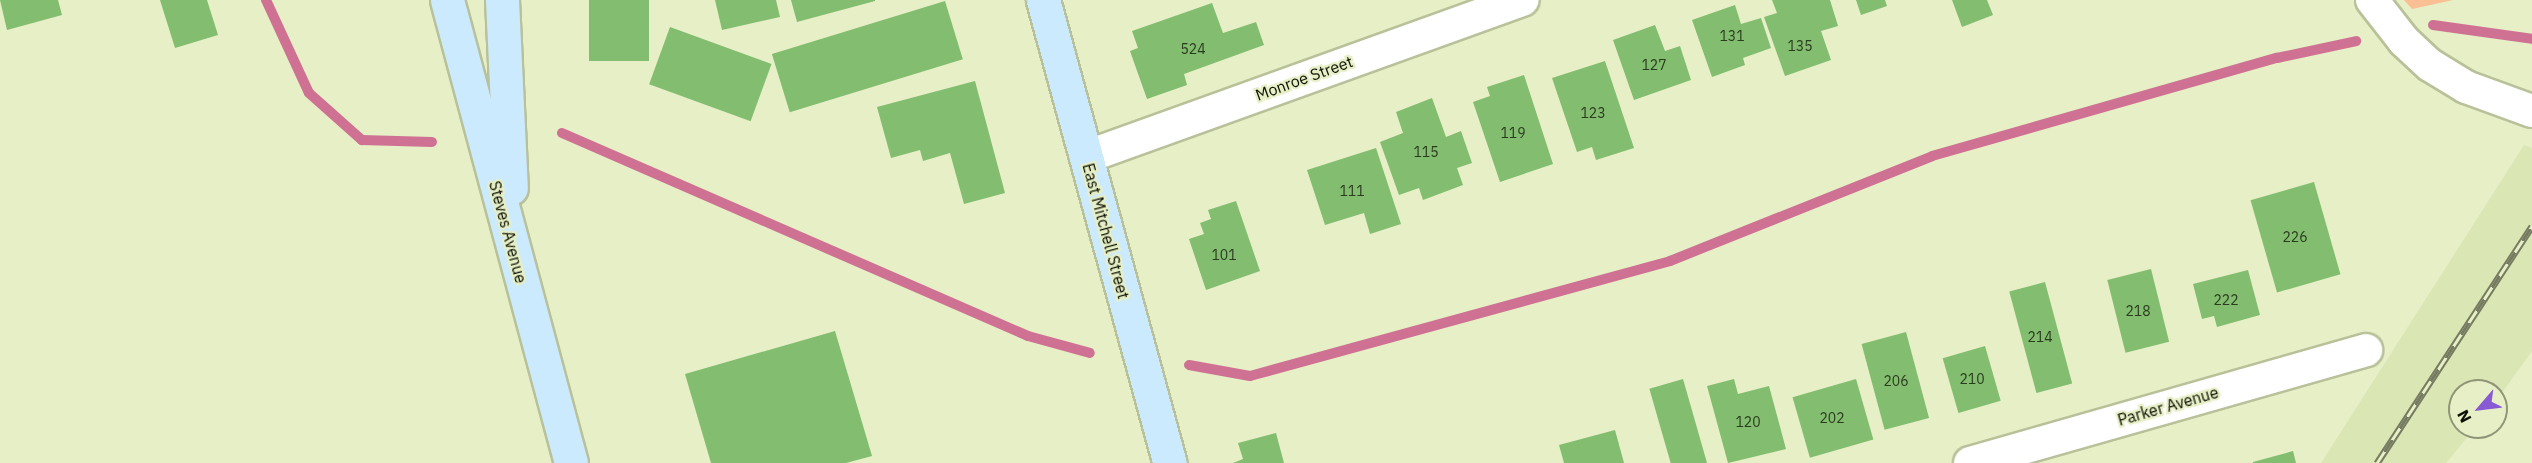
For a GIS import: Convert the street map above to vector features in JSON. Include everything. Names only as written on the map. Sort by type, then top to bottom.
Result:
[{"type":"main road","name":"Steves Avenue","points":[[447,0],[513,252],[572,463]]},
{"type":"main road","points":[[502,0],[513,252]]},
{"type":"main road","name":"East Mitchell Street","points":[[1043,0],[1170,463]]},
{"type":"street","name":"Monroe Street","points":[[1086,156],[1523,0]]},
{"type":"street","points":[[2372,0],[2404,41],[2430,65],[2466,87],[2532,111]]},
{"type":"street","name":"Parker Avenue","points":[[1970,463],[2366,350]]},
{"type":"shaded area","points":[[2404,0],[2453,0],[2412,9]]},
{"type":"shaded area","points":[[2524,145],[2532,148],[2532,351],[2508,384],[2508,379],[2448,379],[2448,439],[2466,439],[2446,463],[2321,463]]},
{"type":"building","points":[[0,0],[58,0],[62,15],[7,30]]},
{"type":"building","points":[[160,0],[207,0],[218,35],[175,48]]},
{"type":"building","points":[[589,0],[649,0],[649,61],[589,61]]},
{"type":"building","points":[[715,0],[776,0],[780,17],[722,30]]},
{"type":"building","points":[[791,0],[875,0],[875,1],[797,22]]},
{"type":"building","points":[[1772,0],[1830,0],[1838,26],[1821,31],[1831,60],[1785,76],[1764,17],[1777,13]]},
{"type":"building","points":[[1856,0],[1885,0],[1887,6],[1861,15]]},
{"type":"building","points":[[1952,0],[1987,0],[1993,15],[1962,27]]},
{"type":"building","points":[[945,1],[963,59],[790,112],[772,54]]},
{"type":"building","points":[[1212,3],[1223,33],[1256,22],[1264,45],[1184,74],[1187,85],[1147,99],[1130,51],[1138,48],[1132,31]]},
{"type":"building","points":[[1735,5],[1741,24],[1761,18],[1771,48],[1743,58],[1745,65],[1712,77],[1692,20]]},
{"type":"building","points":[[1655,25],[1665,51],[1680,46],[1691,80],[1634,100],[1613,40]]},
{"type":"building","points":[[670,27],[771,64],[751,121],[649,84]]},
{"type":"building","points":[[1605,61],[1634,148],[1596,160],[1592,147],[1577,152],[1552,78]]},
{"type":"building","points":[[1524,75],[1553,164],[1500,182],[1473,102],[1490,96],[1487,87]]},
{"type":"building","points":[[975,81],[1005,193],[964,204],[950,153],[923,161],[920,150],[891,158],[877,107]]},
{"type":"building","points":[[1432,98],[1446,137],[1461,131],[1472,163],[1457,168],[1463,185],[1423,200],[1419,188],[1399,195],[1380,142],[1403,133],[1396,112]]},
{"type":"building","points":[[1376,148],[1401,224],[1370,234],[1364,213],[1325,225],[1307,170]]},
{"type":"building","points":[[2314,182],[2340,274],[2277,292],[2251,200]]},
{"type":"building","points":[[1236,201],[1260,271],[1206,290],[1189,239],[1204,234],[1200,223],[1211,219],[1208,210]]},
{"type":"building","points":[[2151,269],[2169,342],[2125,353],[2107,280]]},
{"type":"building","points":[[2248,270],[2260,315],[2217,327],[2214,316],[2202,319],[2193,284]]},
{"type":"building","points":[[2045,282],[2072,383],[2036,393],[2009,292]]},
{"type":"building","points":[[835,331],[872,456],[846,463],[711,463],[685,374]]},
{"type":"building","points":[[1906,332],[1929,418],[1885,430],[1862,344]]},
{"type":"building","points":[[1985,346],[2001,401],[1958,413],[1943,358]]},
{"type":"building","points":[[1683,379],[1707,463],[1671,463],[1649,389]]},
{"type":"building","points":[[1734,379],[1738,394],[1769,386],[1786,449],[1728,463],[1707,386]]},
{"type":"building","points":[[1856,379],[1873,440],[1810,458],[1793,397]]},
{"type":"building","points":[[1615,430],[1624,463],[1564,463],[1559,445]]},
{"type":"building","points":[[1276,433],[1284,463],[1233,463],[1243,459],[1238,443]]},
{"type":"building","points":[[2293,451],[2296,463],[2253,463],[2253,462]]},
{"type":"waterway","points":[[266,0],[309,93],[362,140],[432,142]]},
{"type":"waterway","points":[[2433,25],[2532,39]]},
{"type":"waterway","points":[[1189,365],[1250,376],[1670,261],[1932,156],[2277,58],[2356,41]]},
{"type":"waterway","points":[[562,133],[1028,336],[1090,353]]},
{"type":"railway","points":[[2377,463],[2532,226]]}]
